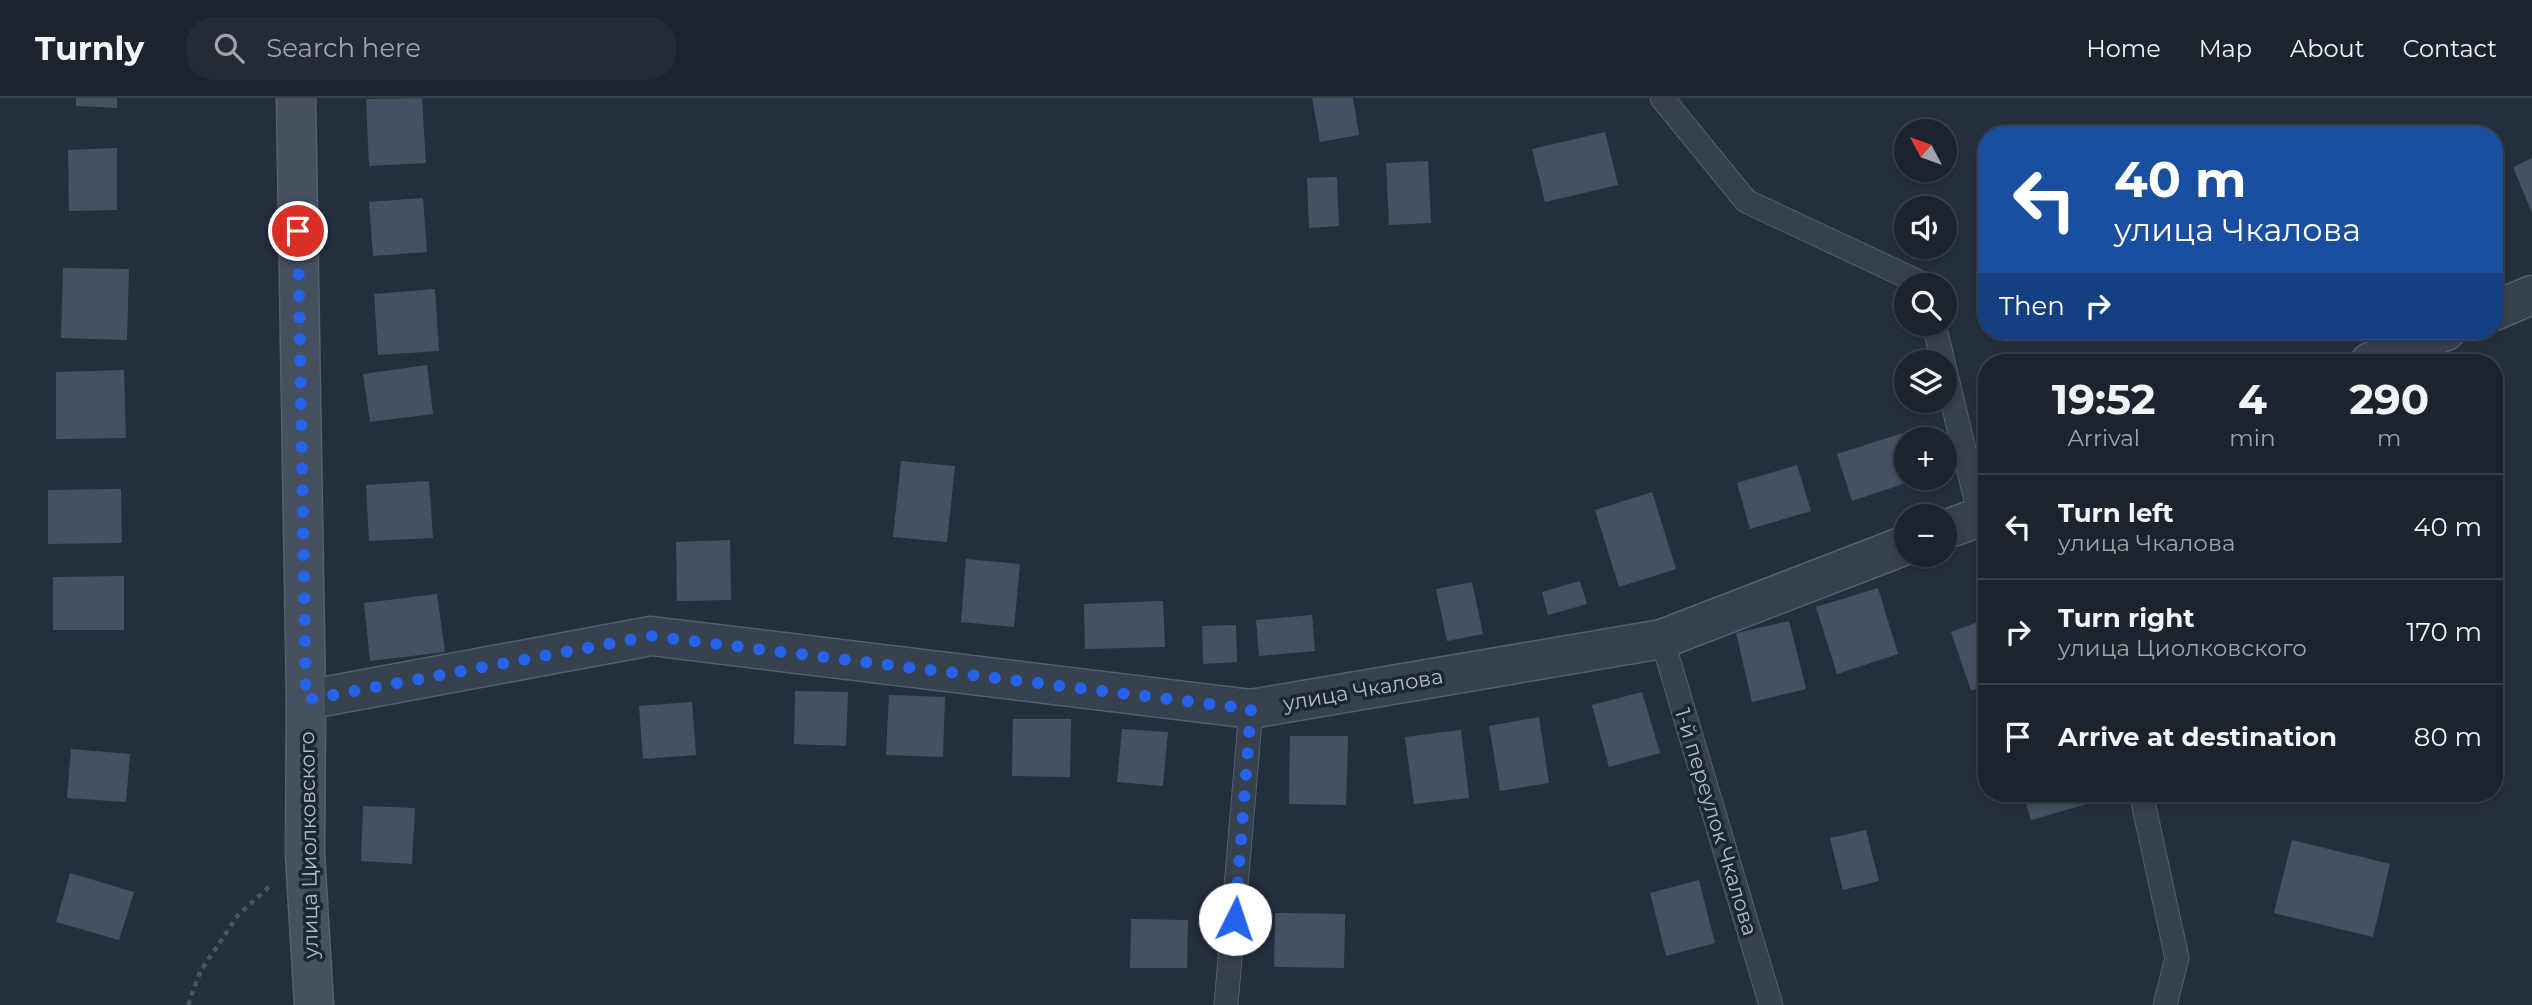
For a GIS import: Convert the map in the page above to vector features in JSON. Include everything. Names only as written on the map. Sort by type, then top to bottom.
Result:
[{"type":"main road","name":"улица Циолковского","points":[[296,98],[306,854],[314,1005]]},
{"type":"street","points":[[2503,307],[2532,295]]},
{"type":"street","points":[[2390,354],[2424,340]]},
{"type":"street","points":[[1957,525],[1978,518]]},
{"type":"street","name":"улица Чкалова","points":[[306,700],[651,636],[1251,709],[1662,639],[1894,550]]},
{"type":"lane","points":[[1662,98],[1746,201],[1899,273]]},
{"type":"lane","points":[[1957,413],[1978,497]]},
{"type":"lane","name":"1-й переулок Чкалова","points":[[1662,639],[1771,1005]]},
{"type":"lane","points":[[1226,1005],[1251,709]]},
{"type":"lane","points":[[2143,802],[2177,958],[2165,1005]]},
{"type":"path","points":[[188,1005],[200,972],[238,915],[306,854]]},
{"type":"building","points":[[76,98],[117,98],[117,108],[76,106]]},
{"type":"building","points":[[422,98],[426,163],[369,166],[366,99]]},
{"type":"building","points":[[1312,98],[1353,98],[1359,135],[1320,142]]},
{"type":"building","points":[[1605,132],[1618,185],[1545,202],[1532,149]]},
{"type":"building","points":[[117,148],[117,210],[69,211],[68,150]]},
{"type":"building","points":[[2532,158],[2532,213],[2513,167]]},
{"type":"building","points":[[1428,161],[1431,223],[1389,225],[1386,163]]},
{"type":"building","points":[[1337,177],[1339,226],[1309,228],[1307,178]]},
{"type":"building","points":[[423,198],[427,252],[373,256],[369,202]]},
{"type":"building","points":[[63,268],[129,269],[127,340],[61,338]]},
{"type":"building","points":[[435,289],[439,351],[378,355],[374,294]]},
{"type":"building","points":[[427,365],[433,414],[370,422],[363,374]]},
{"type":"building","points":[[124,370],[126,438],[56,439],[56,372]]},
{"type":"building","points":[[1894,436],[1894,487],[1852,501],[1837,454]]},
{"type":"building","points":[[901,461],[955,466],[947,542],[893,537]]},
{"type":"building","points":[[1797,465],[1811,511],[1750,529],[1737,483]]},
{"type":"building","points":[[429,481],[433,538],[369,541],[366,485]]},
{"type":"building","points":[[121,489],[122,543],[48,544],[48,490]]},
{"type":"building","points":[[1652,492],[1676,569],[1619,587],[1595,510]]},
{"type":"building","points":[[730,540],[731,600],[677,601],[676,542]]},
{"type":"building","points":[[966,559],[1020,564],[1014,627],[961,622]]},
{"type":"building","points":[[124,576],[124,630],[53,630],[53,577]]},
{"type":"building","points":[[1580,581],[1587,604],[1548,615],[1542,592]]},
{"type":"building","points":[[1472,582],[1483,634],[1447,641],[1436,589]]},
{"type":"building","points":[[1878,588],[1898,654],[1837,674],[1816,607]]},
{"type":"building","points":[[437,594],[445,652],[370,661],[364,603]]},
{"type":"building","points":[[1163,601],[1165,647],[1085,649],[1084,604]]},
{"type":"building","points":[[1312,615],[1315,651],[1259,656],[1256,620]]},
{"type":"building","points":[[1789,621],[1806,689],[1752,702],[1736,633]]},
{"type":"building","points":[[1978,622],[1978,688],[1971,691],[1951,632]]},
{"type":"building","points":[[1236,625],[1237,662],[1203,664],[1202,626]]},
{"type":"building","points":[[795,691],[848,692],[846,746],[794,744]]},
{"type":"building","points":[[1642,692],[1660,753],[1609,767],[1592,705]]},
{"type":"building","points":[[889,695],[945,697],[943,757],[886,755]]},
{"type":"building","points":[[692,702],[696,755],[643,759],[639,706]]},
{"type":"building","points":[[1539,717],[1549,783],[1500,791],[1489,726]]},
{"type":"building","points":[[1013,719],[1071,719],[1070,777],[1012,776]]},
{"type":"building","points":[[1122,729],[1168,732],[1163,786],[1117,782]]},
{"type":"building","points":[[1461,730],[1469,798],[1414,804],[1405,737]]},
{"type":"building","points":[[1290,736],[1348,736],[1346,805],[1289,804]]},
{"type":"building","points":[[71,749],[130,754],[126,802],[67,798]]},
{"type":"building","points":[[2026,802],[2094,802],[2031,820]]},
{"type":"building","points":[[363,806],[415,808],[412,864],[361,861]]},
{"type":"building","points":[[1866,830],[1879,881],[1843,890],[1830,838]]},
{"type":"building","points":[[2292,840],[2390,864],[2373,937],[2274,913]]},
{"type":"building","points":[[70,873],[134,892],[119,940],[56,922]]},
{"type":"building","points":[[1699,880],[1715,943],[1666,956],[1650,893]]},
{"type":"building","points":[[1275,913],[1345,914],[1344,968],[1274,967]]},
{"type":"building","points":[[1131,919],[1188,920],[1187,968],[1130,968]]},
{"type":"route","points":[[298,231],[306,700],[651,636],[1251,709],[1235,919]]}]
